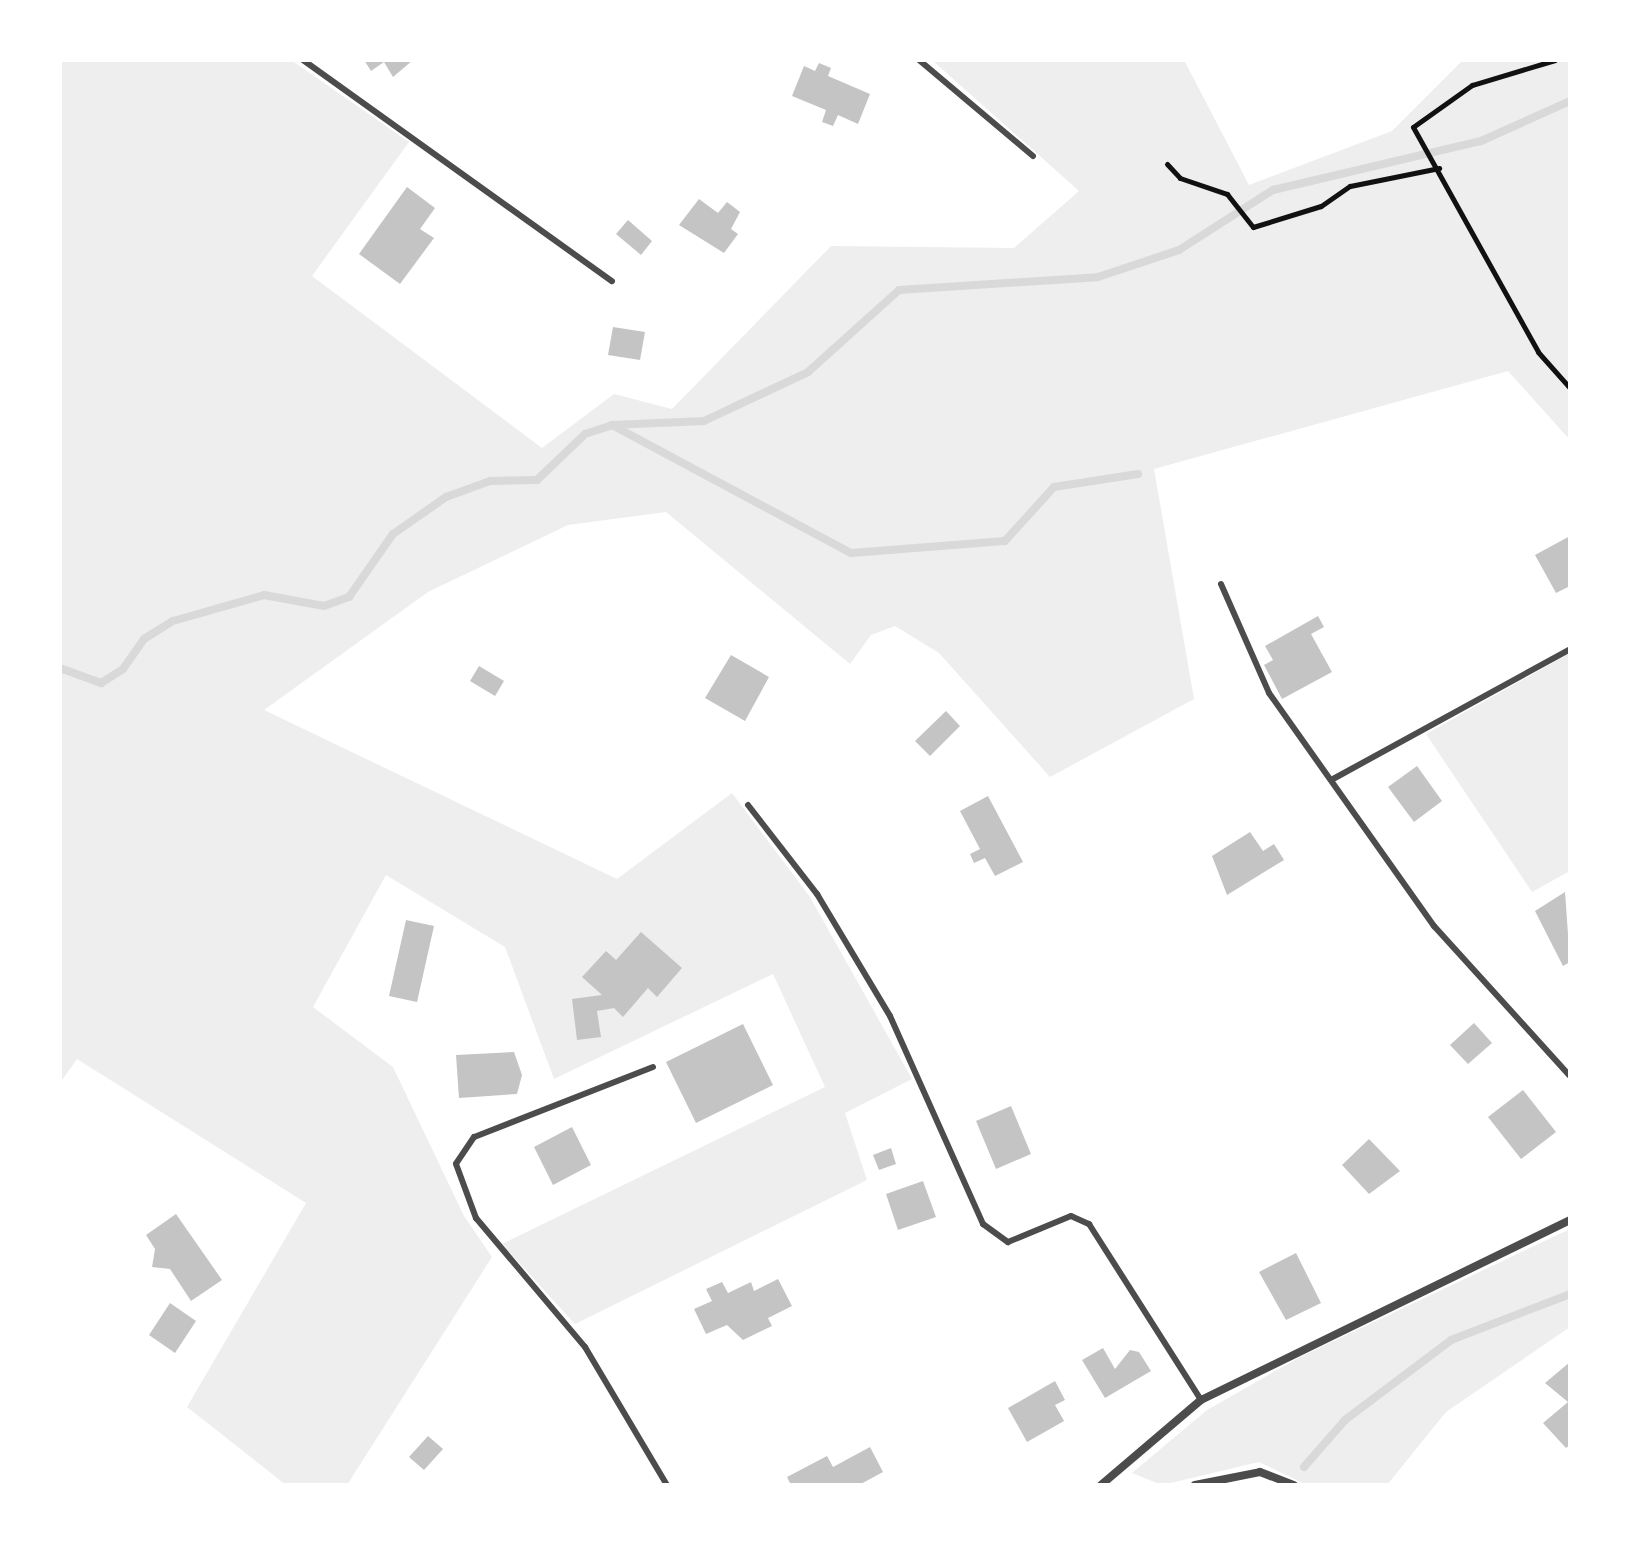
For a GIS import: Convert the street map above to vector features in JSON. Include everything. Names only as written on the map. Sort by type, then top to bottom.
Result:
[{"type":"street","points":[[1101,1485],[1201,1400],[1570,1220]]},
{"type":"street","points":[[1195,1485],[1260,1472],[1294,1485]]},
{"type":"lane","points":[[303,60],[612,281]]},
{"type":"lane","points":[[919,60],[1033,156]]},
{"type":"lane","points":[[1221,584],[1269,693],[1333,779],[1434,926],[1570,1076]]},
{"type":"lane","points":[[1333,779],[1570,649]]},
{"type":"lane","points":[[748,805],[817,894],[890,1016],[983,1224],[1008,1242],[1071,1216],[1089,1224],[1201,1400]]},
{"type":"lane","points":[[653,1067],[474,1137],[456,1164],[476,1218],[585,1347],[667,1485]]},
{"type":"path","points":[[1555,60],[1472,85],[1413,127],[1439,168],[1538,352],[1570,388]]},
{"type":"path","points":[[1167,164],[1180,178],[1227,194],[1253,227],[1321,206],[1350,186],[1439,168]]},
{"type":"shaded area","points":[[60,60],[291,60],[409,142],[312,276],[542,448],[614,394],[672,409],[831,246],[1014,248],[1079,191],[932,60],[1184,60],[1249,185],[1392,131],[1463,60],[1570,60],[1570,440],[1508,371],[1154,469],[1194,699],[1050,777],[939,653],[895,626],[871,635],[850,664],[666,512],[568,525],[428,592],[264,710],[617,879],[732,793],[810,897],[912,1079],[845,1113],[867,1180],[575,1324],[502,1244],[825,1087],[773,974],[554,1079],[505,947],[386,875],[313,1007],[393,1067],[464,1216],[492,1257],[347,1485],[286,1485],[187,1407],[306,1203],[77,1059],[60,1083]]},
{"type":"shaded area","points":[[1570,653],[1570,871],[1532,892],[1426,734]]},
{"type":"shaded area","points":[[1570,1229],[1570,1327],[1446,1412],[1387,1485],[1307,1485],[1259,1462],[1162,1485],[1132,1473],[1207,1410],[1300,1357]]},
{"type":"building","points":[[364,60],[413,60],[393,77],[384,62],[371,71]]},
{"type":"building","points":[[819,63],[831,68],[828,76],[870,94],[858,124],[838,115],[833,126],[822,122],[826,110],[792,96],[804,66],[815,71]]},
{"type":"building","points":[[407,187],[435,208],[420,229],[434,238],[400,284],[359,254]]},
{"type":"building","points":[[699,199],[718,213],[727,202],[740,212],[731,229],[738,234],[724,253],[679,225]]},
{"type":"building","points":[[628,220],[652,241],[641,255],[616,234]]},
{"type":"building","points":[[613,327],[645,332],[640,360],[608,355]]},
{"type":"building","points":[[1570,536],[1570,586],[1556,593],[1535,555]]},
{"type":"building","points":[[1318,616],[1324,627],[1311,634],[1332,672],[1282,699],[1264,665],[1273,660],[1265,646]]},
{"type":"building","points":[[731,655],[769,677],[745,721],[705,698]]},
{"type":"building","points":[[479,666],[504,681],[495,696],[470,681]]},
{"type":"building","points":[[946,711],[960,726],[930,756],[915,741]]},
{"type":"building","points":[[1417,766],[1442,801],[1414,822],[1388,787]]},
{"type":"building","points":[[988,796],[1023,862],[995,876],[985,858],[974,863],[970,854],[980,849],[960,811]]},
{"type":"building","points":[[1250,832],[1263,851],[1274,844],[1284,860],[1227,895],[1212,856]]},
{"type":"building","points":[[1565,892],[1570,962],[1563,966],[1535,911]]},
{"type":"building","points":[[406,920],[434,926],[417,1002],[389,996]]},
{"type":"building","points":[[641,932],[682,968],[657,997],[648,988],[623,1017],[614,1008],[597,1011],[601,1037],[577,1040],[572,999],[602,995],[582,977],[606,951],[616,960]]},
{"type":"building","points":[[1474,1023],[1492,1043],[1468,1064],[1450,1045]]},
{"type":"building","points":[[743,1024],[773,1085],[696,1123],[666,1062]]},
{"type":"building","points":[[514,1052],[522,1075],[517,1094],[459,1098],[456,1055]]},
{"type":"building","points":[[1523,1090],[1556,1132],[1521,1159],[1488,1117]]},
{"type":"building","points":[[1011,1106],[1031,1154],[996,1169],[976,1121]]},
{"type":"building","points":[[572,1127],[591,1165],[553,1185],[534,1147]]},
{"type":"building","points":[[1369,1139],[1400,1171],[1369,1194],[1342,1165]]},
{"type":"building","points":[[891,1148],[896,1164],[879,1170],[873,1155]]},
{"type":"building","points":[[923,1181],[936,1217],[898,1230],[886,1194]]},
{"type":"building","points":[[176,1214],[222,1280],[191,1301],[170,1269],[152,1267],[155,1249],[146,1235]]},
{"type":"building","points":[[1296,1253],[1321,1303],[1286,1320],[1259,1272]]},
{"type":"building","points":[[778,1279],[792,1306],[768,1318],[772,1326],[743,1340],[727,1325],[706,1334],[694,1309],[712,1301],[706,1289],[722,1282],[728,1293],[751,1282],[754,1291]]},
{"type":"building","points":[[170,1303],[196,1321],[175,1353],[149,1335]]},
{"type":"building","points":[[1103,1348],[1115,1369],[1130,1350],[1139,1352],[1151,1371],[1105,1398],[1082,1360]]},
{"type":"building","points":[[1570,1362],[1570,1445],[1566,1448],[1543,1423],[1568,1402],[1545,1383]]},
{"type":"building","points":[[1055,1381],[1065,1400],[1055,1405],[1064,1421],[1027,1442],[1008,1408]]},
{"type":"building","points":[[428,1436],[443,1449],[424,1470],[409,1457]]},
{"type":"building","points":[[870,1447],[883,1472],[859,1485],[791,1485],[787,1477],[827,1456],[833,1467]]},
{"type":"waterway","points":[[60,668],[101,683],[123,669],[144,639],[173,621],[264,595],[324,606],[349,597],[393,534],[446,497],[490,481],[537,480],[585,434],[612,425],[704,421],[808,372],[899,290],[1098,277],[1179,250],[1273,190],[1481,141],[1570,101]]},
{"type":"waterway","points":[[612,425],[851,553],[1005,541],[1054,487],[1138,474]]},
{"type":"waterway","points":[[1304,1467],[1345,1420],[1451,1340],[1570,1294]]}]
